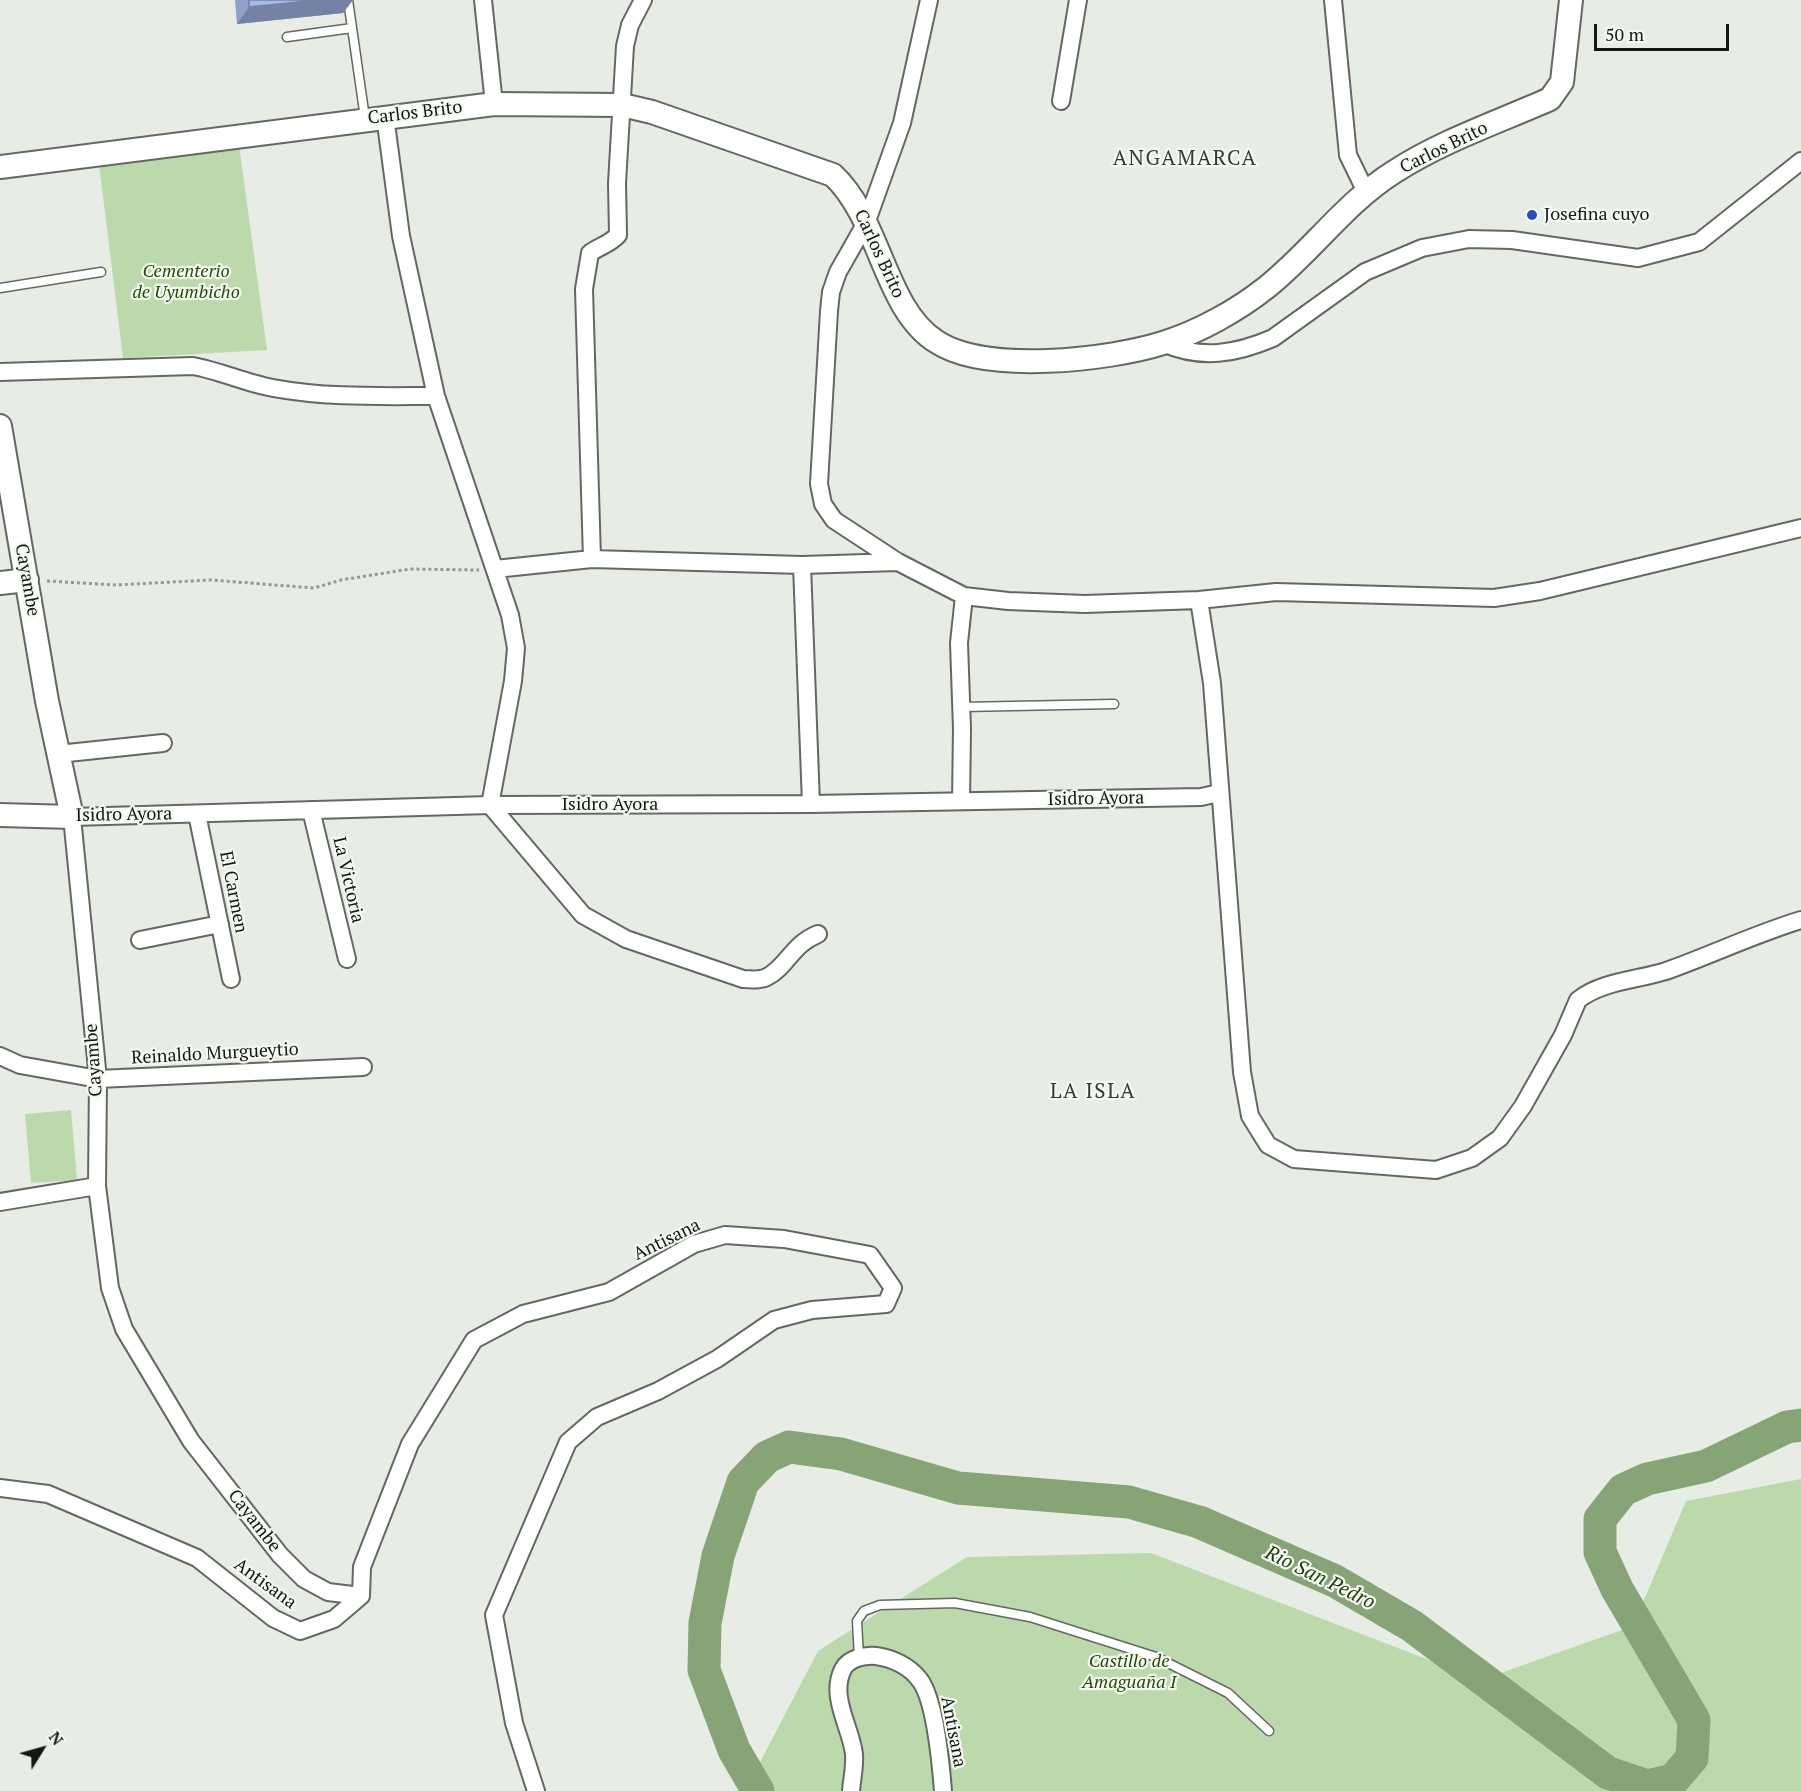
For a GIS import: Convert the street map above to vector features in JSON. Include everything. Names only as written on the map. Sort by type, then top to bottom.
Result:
[{"type":"street","points":[[483,0],[494,104]]},
{"type":"street","points":[[592,560],[584,289],[590,253],[600,245],[608,244],[618,235],[617,183],[625,46],[630,25],[643,0]]},
{"type":"street","points":[[929,0],[903,123],[867,221],[838,272],[831,292],[819,484],[823,504],[834,520],[898,562],[964,596],[1085,604],[1199,600],[1276,592],[1494,598],[1540,591],[1801,528]]},
{"type":"street","points":[[1061,101],[1078,0]]},
{"type":"street","points":[[1333,0],[1348,155],[1367,194]]},
{"type":"street","name":"Carlos Brito","points":[[0,167],[494,104],[622,105],[652,112],[821,169],[842,184],[867,221],[904,308],[936,342],[958,352],[1012,360],[1067,362],[1163,343],[1226,314],[1266,288],[1393,172],[1426,153],[1550,99],[1557,93],[1562,82],[1571,0]]},
{"type":"street","points":[[375,118],[436,396],[510,615],[516,648],[513,681],[490,805],[583,915],[626,939],[743,979],[760,980],[776,970],[805,939],[818,934]]},
{"type":"street","points":[[1163,343],[1190,354],[1203,355],[1257,345],[1273,338],[1365,272],[1422,248],[1469,239],[1512,240],[1638,258],[1699,242],[1801,160]]},
{"type":"street","points":[[0,372],[193,366],[219,371],[272,388],[351,397],[436,396]]},
{"type":"street","name":"Cayambe","points":[[0,426],[58,754],[72,817],[98,1079],[97,1186],[110,1288],[116,1309],[124,1329],[191,1441],[280,1555],[304,1579],[328,1592],[361,1596]]},
{"type":"street","points":[[495,569],[592,560],[802,566],[898,562]]},
{"type":"street","points":[[802,566],[811,804]]},
{"type":"street","points":[[0,583],[27,580]]},
{"type":"street","points":[[962,801],[959,643],[964,596]]},
{"type":"street","points":[[1199,600],[1212,683],[1242,1072],[1250,1116],[1268,1145],[1294,1159],[1436,1170],[1472,1158],[1500,1138],[1523,1106],[1583,996],[1607,986],[1664,971],[1763,932],[1801,920]]},
{"type":"street","points":[[58,754],[163,743]]},
{"type":"street","name":"Isidro Ayora","points":[[0,815],[72,817],[490,805],[811,804],[1201,797],[1219,793]]},
{"type":"street","name":"La Victoria","points":[[311,810],[347,959]]},
{"type":"street","name":"El Carmen","points":[[197,814],[231,978]]},
{"type":"street","points":[[140,940],[220,924]]},
{"type":"street","name":"Reinaldo Murgueytio","points":[[0,1056],[20,1065],[98,1079],[363,1067]]},
{"type":"street","points":[[0,1202],[97,1186]]},
{"type":"street","name":"Antisana","points":[[0,1488],[48,1494],[197,1558],[273,1618],[300,1631],[334,1619],[361,1596],[362,1567],[410,1444],[474,1340],[523,1314],[609,1292],[694,1244],[725,1235],[784,1239],[870,1255],[893,1288],[886,1304],[812,1310],[774,1320],[717,1359],[597,1418],[568,1442],[494,1615],[513,1724],[536,1791]]},
{"type":"street","name":"Antisana","points":[[859,1658],[866,1656],[888,1658],[910,1670],[921,1680],[927,1696],[940,1758],[943,1791]]},
{"type":"street","points":[[851,1791],[854,1755],[838,1694],[843,1668],[859,1658]]},
{"type":"lane","points":[[348,0],[352,28],[375,118]]},
{"type":"lane","points":[[287,37],[352,28]]},
{"type":"lane","points":[[0,288],[101,272]]},
{"type":"lane","points":[[962,707],[1114,704]]},
{"type":"lane","points":[[859,1658],[857,1621],[864,1611],[880,1605],[955,1603],[1029,1617],[1156,1657],[1228,1693],[1269,1731]]},
{"type":"path","points":[[27,580],[116,585],[211,580],[314,588],[341,580],[410,568],[460,571],[495,569]]},
{"type":"green space","name":"Cementerio de Uyumbicho","points":[[239,145],[267,350],[123,358],[99,164]]},
{"type":"green space","points":[[71,1110],[77,1180],[31,1183],[25,1114]]},
{"type":"green space","name":"Castillo de Amaguaña I","points":[[1801,1479],[1801,1791],[745,1791],[818,1651],[967,1557],[1151,1553],[1481,1680],[1633,1626],[1686,1501]]},
{"type":"building","points":[[249,0],[318,0],[249,7]]},
{"type":"waterway","name":"Rio San Pedro","points":[[758,1791],[734,1750],[704,1670],[705,1623],[718,1556],[743,1482],[767,1457],[789,1447],[841,1454],[958,1488],[1129,1502],[1199,1522],[1335,1581],[1412,1626],[1608,1773],[1647,1786],[1673,1780],[1692,1758],[1694,1720],[1617,1589],[1600,1552],[1600,1519],[1623,1490],[1647,1479],[1706,1466],[1787,1427],[1801,1425]]},
{"type":"place","name":"Josefina cuyo","points":[[1532,215]]},
{"type":"district","name":"ANGAMARCA","points":[[1185,159]]},
{"type":"district","name":"LA ISLA","points":[[1093,1092]]}]
